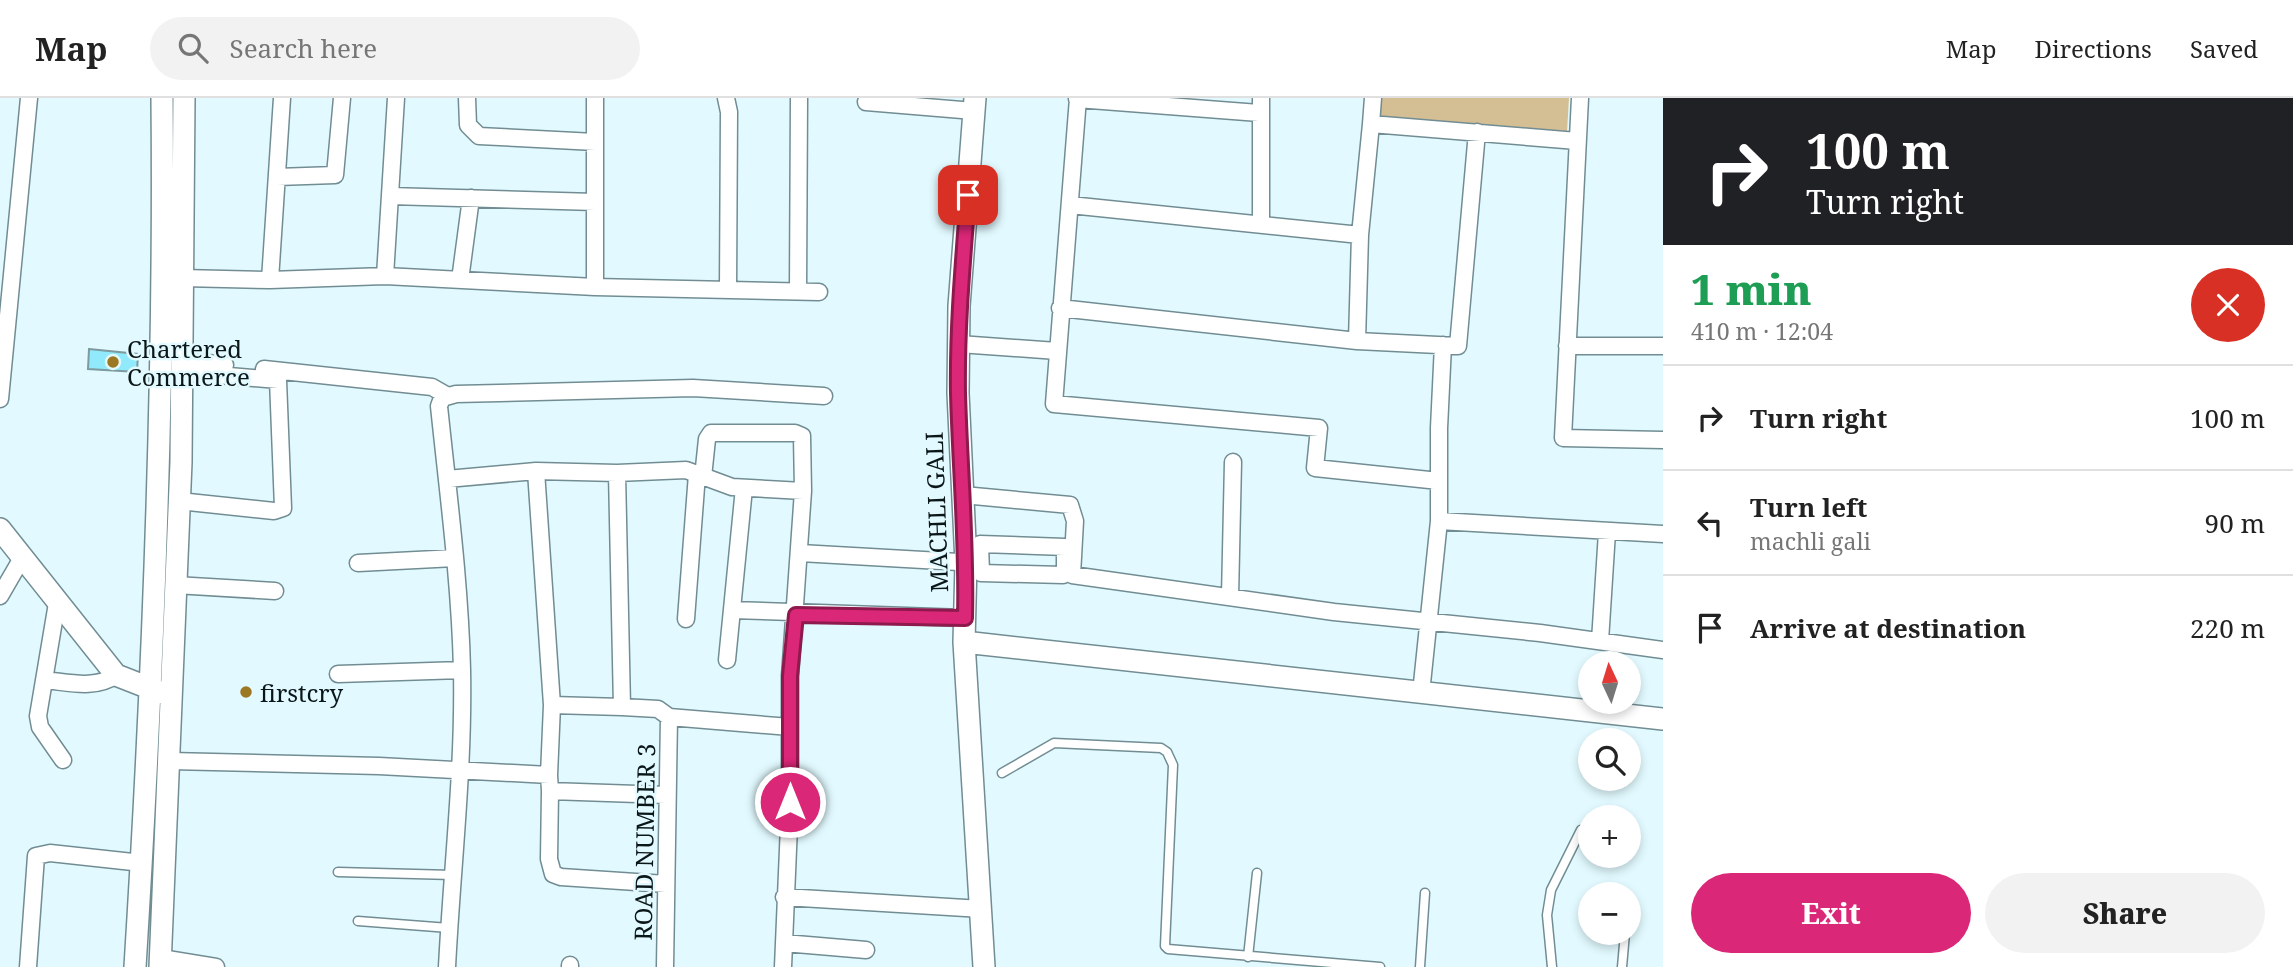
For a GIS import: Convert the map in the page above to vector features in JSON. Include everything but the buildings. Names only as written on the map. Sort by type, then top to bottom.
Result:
[{"type":"street","points":[[0,399],[29,98]]},
{"type":"street","points":[[162,98],[164,279],[160,693],[170,761],[160,963],[216,967]]},
{"type":"street","points":[[135,967],[142,863],[160,693],[175,585],[182,366],[184,98]]},
{"type":"street","points":[[270,280],[282,98]]},
{"type":"street","points":[[277,177],[335,175],[342,98]]},
{"type":"street","points":[[385,276],[396,98]]},
{"type":"street","points":[[467,98],[468,125],[479,136],[595,142]]},
{"type":"street","points":[[595,98],[595,287]]},
{"type":"street","points":[[726,98],[729,112],[728,290]]},
{"type":"street","points":[[798,291],[799,98]]},
{"type":"street","points":[[1261,223],[1260,105],[1077,98],[1054,404],[1319,428],[1315,468],[1438,481]]},
{"type":"street","points":[[1357,341],[1360,235],[1373,98]]},
{"type":"street","points":[[1580,98],[1563,438],[1663,440]]},
{"type":"street","points":[[866,102],[975,105]]},
{"type":"street","name":"MACHLI GALI","points":[[975,105],[959,344],[963,495],[973,563],[964,642],[984,967]]},
{"type":"street","points":[[1371,124],[1577,141]]},
{"type":"street","points":[[1060,308],[1357,341],[1458,346],[1477,132]]},
{"type":"street","points":[[390,196],[595,202]]},
{"type":"street","points":[[460,280],[471,198]]},
{"type":"street","points":[[1070,205],[1360,235]]},
{"type":"street","points":[[182,278],[270,280],[385,276],[595,287],[819,292]]},
{"type":"street","points":[[959,344],[1057,351]]},
{"type":"street","points":[[1421,693],[1439,521],[1443,345]]},
{"type":"street","points":[[1567,346],[1663,346]]},
{"type":"street","points":[[182,366],[432,387],[446,395],[693,388],[824,396]]},
{"type":"street","points":[[179,501],[274,511],[283,508],[278,380],[182,366]]},
{"type":"street","points":[[446,395],[439,406],[455,558],[462,670],[460,771],[447,967]]},
{"type":"street","points":[[686,619],[700,475],[710,433],[795,433],[803,440],[803,491],[790,727],[783,967]]},
{"type":"street","points":[[1230,597],[1233,462]]},
{"type":"street","points":[[447,479],[536,471],[617,473],[681,470],[721,485],[803,491]]},
{"type":"street","points":[[536,471],[552,705],[549,859],[552,874],[666,884]]},
{"type":"street","points":[[617,473],[622,707]]},
{"type":"street","points":[[727,660],[744,488]]},
{"type":"street","points":[[800,553],[973,563],[981,573],[1063,575],[1068,568],[1075,521],[1070,505],[963,495]]},
{"type":"street","points":[[1439,521],[1663,534]]},
{"type":"street","points":[[0,529],[116,675],[160,693]]},
{"type":"street","points":[[1600,641],[1607,532]]},
{"type":"street","points":[[973,563],[982,543],[1065,547],[1068,568],[1072,575],[1663,650]]},
{"type":"street","points":[[0,596],[22,558]]},
{"type":"street","points":[[358,563],[455,558]]},
{"type":"street","points":[[175,585],[275,591]]},
{"type":"street","points":[[57,603],[38,722],[63,760]]},
{"type":"street","points":[[732,610],[796,615],[965,618]]},
{"type":"street","points":[[964,642],[1663,719]]},
{"type":"street","points":[[338,674],[462,670]]},
{"type":"street","points":[[44,680],[90,684],[104,682],[116,675]]},
{"type":"street","points":[[552,705],[658,709],[669,717],[790,727]]},
{"type":"street","name":"ROAD NUMBER 3","points":[[665,967],[669,717]]},
{"type":"street","points":[[170,761],[379,766],[460,771],[666,795]]},
{"type":"street","points":[[28,967],[36,856],[50,853],[142,863]]},
{"type":"street","points":[[784,897],[982,909]]},
{"type":"street","points":[[784,943],[866,950]]},
{"type":"lane","points":[[1002,773],[1054,743],[1155,747],[1167,752],[1173,765],[1173,782],[1165,946],[1181,951],[1380,967]]},
{"type":"lane","points":[[1552,967],[1547,915],[1551,890],[1578,836]]},
{"type":"lane","points":[[338,872],[453,875]]},
{"type":"lane","points":[[1248,957],[1257,873]]},
{"type":"lane","points":[[1420,967],[1425,893]]},
{"type":"lane","points":[[358,921],[449,928]]},
{"type":"lane","points":[[1622,967],[1624,945]]},
{"type":"shaded area","points":[[1378,98],[1569,98],[1567,132],[1377,120]]},
{"type":"place","name":"Chartered Commerce","points":[[113,362]]},
{"type":"place","name":"firstcry","points":[[246,692]]},
{"type":"route","points":[[790,802],[790,676],[796,615],[965,618],[966,563],[958,393],[959,306],[968,195]]}]
